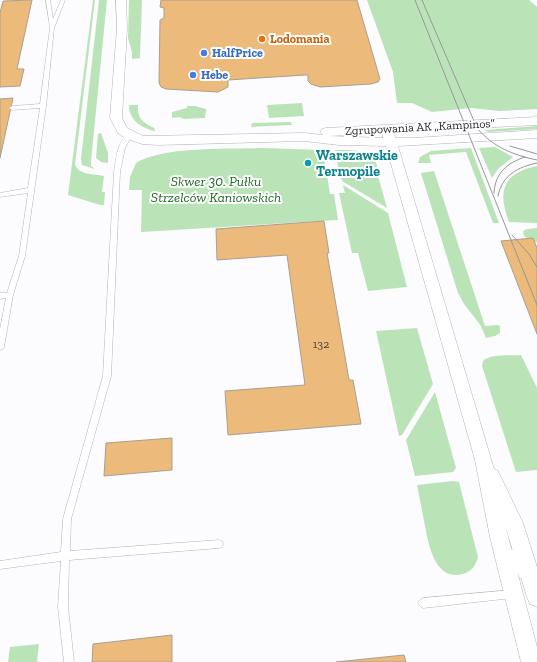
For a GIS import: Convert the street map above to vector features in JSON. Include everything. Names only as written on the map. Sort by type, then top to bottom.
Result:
[{"type":"street","points":[[121,0],[122,28],[116,118],[122,130],[129,135]]},
{"type":"street","name":"Zgrupowania AK „Kampinos”","points":[[129,135],[142,140],[158,141],[304,137],[339,141],[537,121]]},
{"type":"street","name":"Zgrupowania AK „Kampinos”","points":[[389,136],[421,142],[537,134]]},
{"type":"street","points":[[389,136],[484,460],[492,508],[512,594],[531,662]]},
{"type":"street","points":[[484,460],[514,523],[536,592]]},
{"type":"lane","points":[[0,347],[10,296],[22,256],[43,106],[52,28],[48,0]]},
{"type":"lane","points":[[52,28],[63,0]]},
{"type":"lane","points":[[12,108],[43,106]]},
{"type":"lane","points":[[69,662],[63,607],[64,556],[67,519],[107,376],[117,172],[120,151],[123,142],[129,135]]},
{"type":"lane","points":[[0,194],[31,190]]},
{"type":"lane","points":[[0,296],[10,296]]},
{"type":"lane","points":[[492,508],[518,568],[536,592]]},
{"type":"lane","points":[[0,565],[64,556],[219,544]]},
{"type":"lane","points":[[423,603],[512,594]]},
{"type":"green space","points":[[93,0],[95,0],[75,164],[79,170],[83,172],[104,176],[102,192],[105,192],[104,205],[68,195]]},
{"type":"green space","points":[[99,0],[107,0],[91,161],[91,166],[95,169],[82,165],[81,159]]},
{"type":"green space","points":[[129,0],[142,0],[140,58],[132,59],[132,52],[128,38]]},
{"type":"green space","points":[[367,0],[529,0],[537,7],[537,109],[499,111],[471,108],[432,112],[412,103],[397,103],[393,72]]},
{"type":"green space","points":[[302,103],[304,116],[269,118],[267,105]]},
{"type":"green space","points":[[129,105],[138,105],[139,116],[146,124],[154,128],[155,131],[145,128],[134,119],[131,115]]},
{"type":"green space","points":[[187,106],[195,106],[206,109],[205,118],[172,118],[172,112],[187,108]]},
{"type":"green space","points":[[291,122],[292,125],[251,127],[252,123]]},
{"type":"green space","points":[[537,126],[537,129],[488,132],[485,130]]},
{"type":"green space","points":[[101,133],[108,153],[108,163],[101,162],[96,158],[98,134]]},
{"type":"green space","points":[[495,147],[513,157],[498,169],[492,178],[479,148]]},
{"type":"green space","name":"Skwer 30. Pułku Strzelców Kaniowskich","points":[[263,148],[323,150],[330,194],[334,194],[338,220],[141,232],[142,190],[129,190],[130,177],[136,163],[162,154],[179,151]]},
{"type":"green space","points":[[471,148],[499,223],[493,223],[466,152],[429,155],[431,163],[418,163],[420,157],[431,151]]},
{"type":"green space","points":[[335,150],[363,152],[373,158],[377,165],[377,171],[339,172]]},
{"type":"green space","points":[[537,166],[537,223],[509,222],[505,211],[504,201],[506,185],[517,173]]},
{"type":"green space","points":[[434,171],[485,326],[499,325],[500,327],[500,333],[495,336],[486,338],[481,326],[464,304],[458,293],[421,173]]},
{"type":"green space","points":[[378,176],[387,208],[342,181],[341,178]]},
{"type":"green space","points":[[343,185],[388,213],[407,287],[368,291],[358,253],[352,253],[339,193],[345,193]]},
{"type":"green space","points":[[537,228],[537,242],[532,242],[524,236],[523,231]]},
{"type":"green space","points":[[417,328],[433,384],[402,435],[399,436],[376,331]]},
{"type":"green space","points":[[501,355],[521,355],[537,388],[537,470],[516,472],[482,366],[483,361],[486,358]]},
{"type":"green space","points":[[435,392],[456,468],[453,472],[415,476],[406,440]]},
{"type":"green space","points":[[453,481],[459,482],[478,557],[475,565],[469,571],[463,574],[453,575],[445,572],[439,566],[430,548],[417,485]]},
{"type":"green space","points":[[39,644],[37,662],[8,662],[10,647]]},
{"type":"building","points":[[32,0],[17,69],[24,69],[20,86],[0,87],[0,13],[3,1]]},
{"type":"building","points":[[161,0],[357,0],[380,79],[378,82],[371,84],[320,87],[311,84],[308,81],[308,75],[305,75],[228,80],[228,87],[218,92],[166,89],[161,87],[159,83],[160,20],[164,18],[164,8],[160,7]]},
{"type":"building","points":[[13,98],[0,158],[0,99]]},
{"type":"building","points":[[324,221],[329,253],[327,253],[349,380],[353,380],[361,424],[228,435],[225,391],[305,385],[287,255],[217,260],[216,229]]},
{"type":"building","points":[[533,238],[537,248],[537,334],[501,241]]},
{"type":"building","points":[[172,438],[172,470],[104,476],[106,443]]},
{"type":"building","points":[[172,635],[172,662],[92,662],[93,644]]},
{"type":"building","points":[[404,655],[406,662],[336,662]]},
{"type":"tram line","points":[[415,0],[537,305]]},
{"type":"tram line","points":[[422,0],[477,128],[483,135],[497,145],[512,153],[525,157]]},
{"type":"tram line","points":[[510,146],[537,154]]},
{"type":"tram line","points":[[494,193],[497,180],[503,170],[513,162],[525,157]]},
{"type":"tram line","points":[[525,157],[537,160]]},
{"type":"tram line","points":[[498,196],[507,177],[523,167],[537,163]]},
{"type":"tram line","points":[[512,235],[529,254],[537,267]]},
{"type":"place","name":"Lodomania","points":[[262,39]]},
{"type":"place","name":"HalfPrice","points":[[204,53]]},
{"type":"place","name":"Hebe","points":[[193,75]]},
{"type":"place","name":"Warszawskie Termopile","points":[[308,163]]}]
